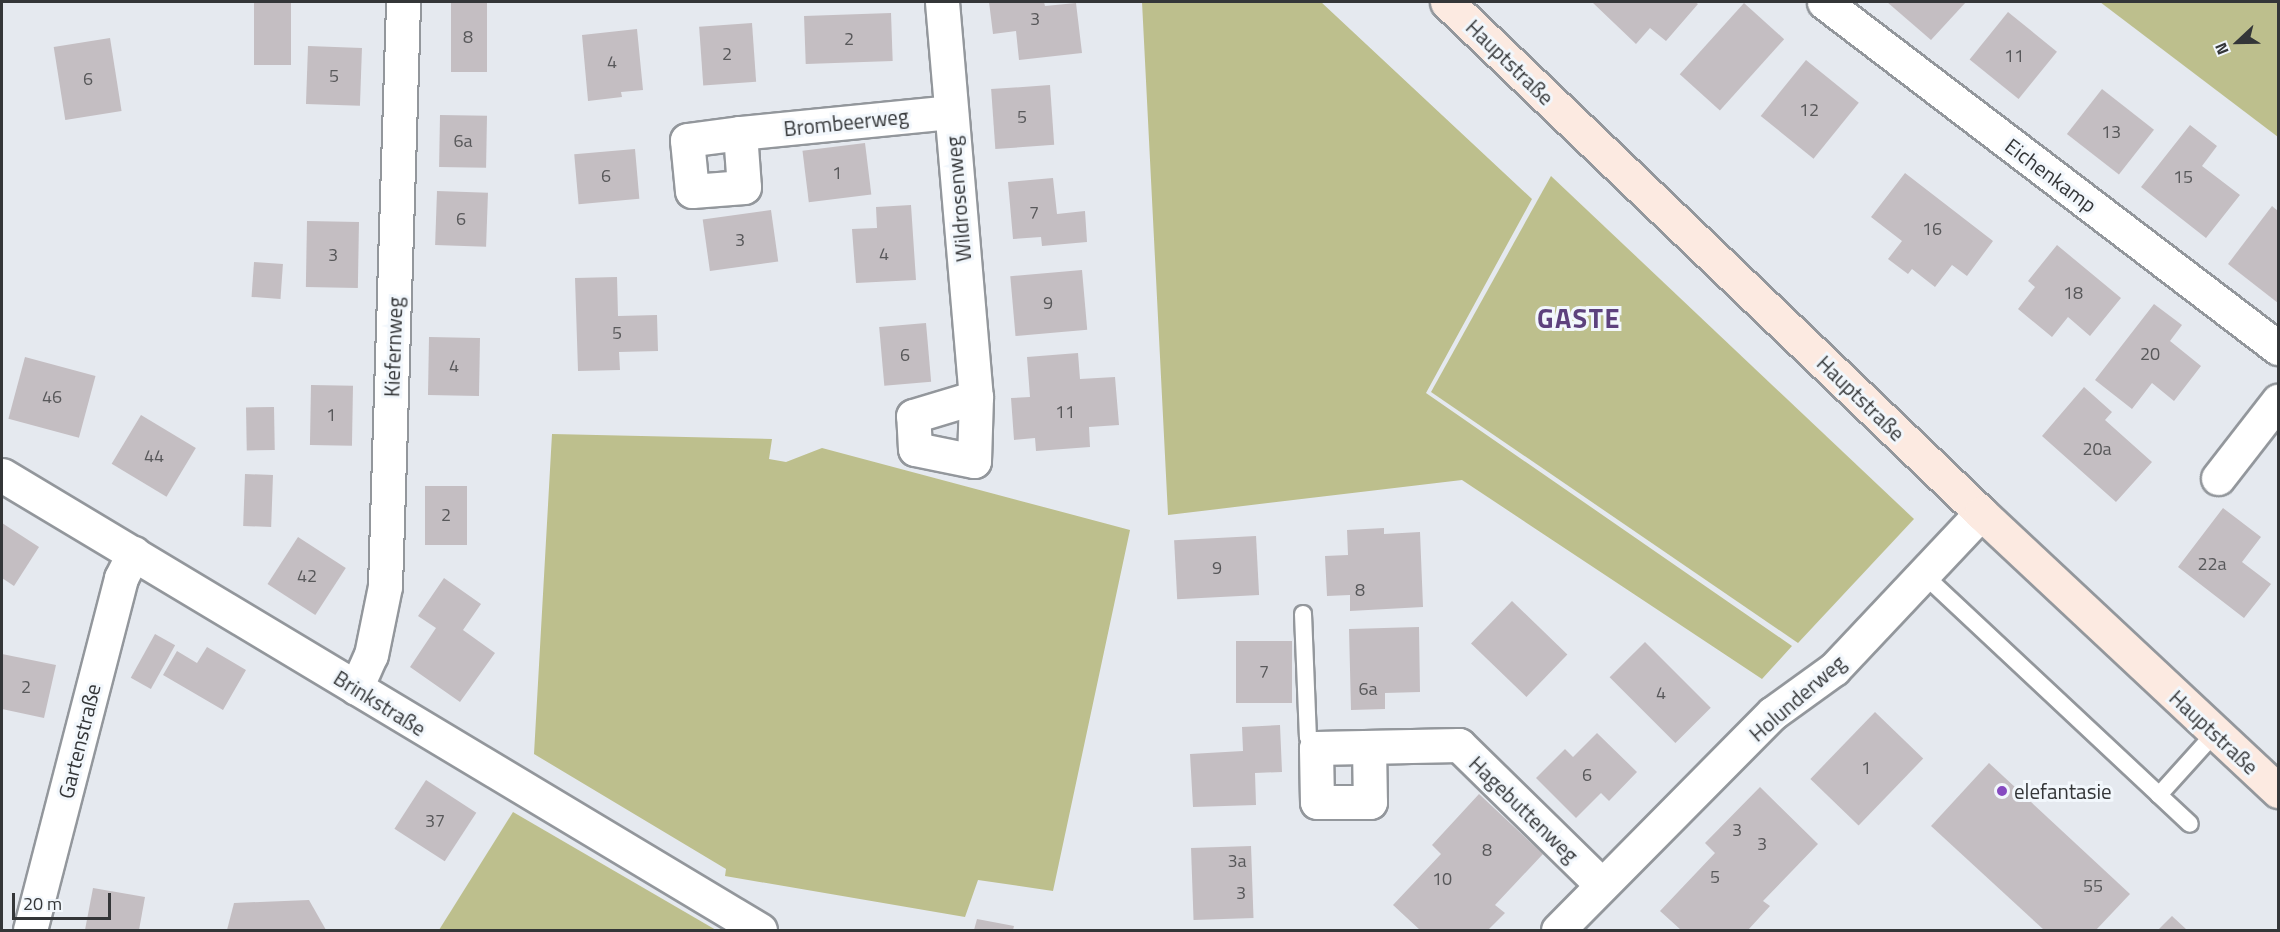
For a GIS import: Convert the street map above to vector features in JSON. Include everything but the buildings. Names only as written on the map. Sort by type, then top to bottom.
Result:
[{"type":"street","name":"Kiefernweg","points":[[356,688],[371,655],[386,586],[403,2]]},
{"type":"street","name":"Wildrosenweg","points":[[942,2],[976,397]]},
{"type":"street","name":"Hauptstraße","points":[[1448,2],[1981,513],[2278,790]]},
{"type":"street","name":"Eichenkamp","points":[[1824,2],[2278,348]]},
{"type":"street","name":"Brombeerweg","points":[[740,133],[951,112]]},
{"type":"street","points":[[2218,478],[2278,401]]},
{"type":"street","name":"Brinkstraße","points":[[2,475],[760,930]]},
{"type":"street","name":"Holunderweg","points":[[1558,930],[1773,713],[1834,669],[1981,513]]},
{"type":"street","name":"Gartenstraße","points":[[30,930],[121,578],[134,553]]},
{"type":"street","name":"Hagebuttenweg","points":[[1316,748],[1459,745],[1602,885]]},
{"type":"street","points":[[1316,748],[1317,802],[1370,802],[1369,747]]},
{"type":"lane","points":[[1923,574],[2190,824]]},
{"type":"lane","points":[[1303,614],[1308,737],[1316,748]]},
{"type":"lane","points":[[2159,795],[2215,733]]},
{"type":"green space","points":[[1142,2],[1321,2],[1532,199],[1426,393],[1792,646],[1762,679],[1462,480],[1168,515]]},
{"type":"green space","points":[[2100,2],[2278,2],[2278,137]]},
{"type":"green space","points":[[1551,176],[1914,519],[1798,643],[1431,392]]},
{"type":"green space","points":[[552,434],[772,439],[769,459],[786,462],[822,448],[1130,530],[1053,891],[978,880],[965,917],[725,876],[726,869],[534,754]]},
{"type":"green space","points":[[513,812],[716,930],[439,930]]},
{"type":"place","name":"elefantasie","points":[[2002,791]]},
{"type":"district","name":"GASTE","points":[[1579,318]]}]
